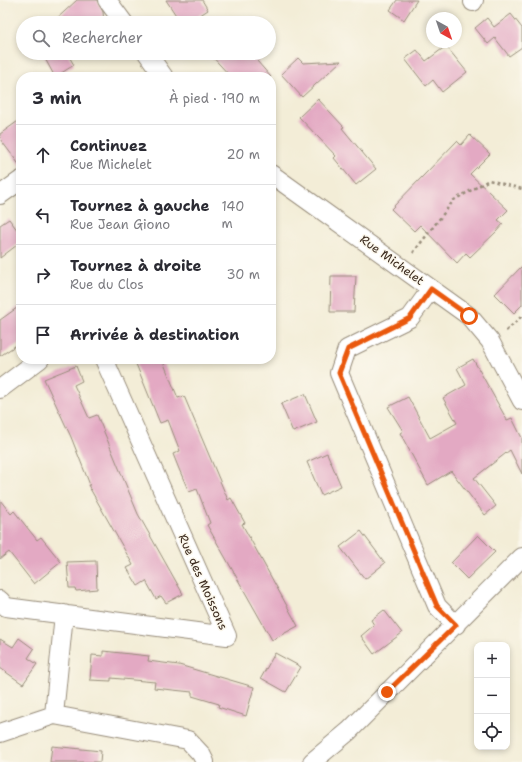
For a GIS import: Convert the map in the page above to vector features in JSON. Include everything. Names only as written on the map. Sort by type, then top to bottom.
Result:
[{"type":"street","points":[[107,0],[119,16]]},
{"type":"street","points":[[151,60],[160,72]]},
{"type":"street","name":"Rue Michelet","points":[[276,178],[469,316],[490,341],[522,401]]},
{"type":"street","points":[[0,195],[16,184]]},
{"type":"street","points":[[431,289],[410,318],[348,349],[339,373],[437,606],[456,625]]},
{"type":"street","points":[[0,389],[33,364]]},
{"type":"street","name":"Rue des Moissons","points":[[0,600],[6,607],[227,636],[106,364]]},
{"type":"street","points":[[312,762],[349,731],[522,557]]},
{"type":"street","points":[[54,715],[64,614]]},
{"type":"street","points":[[0,733],[54,715],[188,740],[201,754],[205,762]]},
{"type":"path","points":[[402,267],[454,200],[489,180],[522,189]]},
{"type":"building","points":[[77,0],[97,0],[103,16],[60,16]]},
{"type":"building","points":[[166,0],[202,0],[208,10],[199,16],[176,16]]},
{"type":"building","points":[[397,0],[417,0],[404,20],[390,10]]},
{"type":"building","points":[[511,14],[522,28],[522,47],[509,56],[495,38],[488,44],[475,28],[487,18],[494,27]]},
{"type":"building","points":[[443,48],[448,48],[467,72],[442,92],[433,80],[426,86],[405,59],[417,50],[426,61]]},
{"type":"building","points":[[298,58],[303,63],[341,61],[302,97],[281,74]]},
{"type":"building","points":[[46,60],[71,60],[74,65],[63,72],[52,72]]},
{"type":"building","points":[[215,60],[256,60],[267,72],[226,72]]},
{"type":"building","points":[[318,99],[344,127],[342,128],[376,169],[356,185],[334,158],[336,156],[299,117]]},
{"type":"building","points":[[16,123],[16,160],[0,139],[0,134]]},
{"type":"building","points":[[470,135],[490,154],[470,174],[508,210],[498,220],[503,224],[496,232],[470,257],[466,253],[457,263],[420,225],[414,231],[391,209],[457,141],[461,145]]},
{"type":"building","points":[[9,219],[16,228],[16,246],[0,258],[0,225]]},
{"type":"building","points":[[522,266],[522,305],[514,313],[495,294]]},
{"type":"building","points":[[331,276],[356,276],[354,312],[330,312]]},
{"type":"building","points":[[16,309],[16,345],[0,356],[0,320]]},
{"type":"building","points":[[473,359],[507,420],[512,418],[522,438],[522,474],[510,450],[474,478],[496,506],[485,515],[451,471],[428,485],[400,433],[403,431],[388,407],[408,397],[430,438],[457,423],[443,398],[466,385],[457,368]]},
{"type":"building","points":[[136,364],[164,364],[178,398],[184,396],[228,500],[231,498],[245,523],[242,524],[298,626],[272,640],[207,525],[210,523],[197,489],[189,492],[173,454],[180,451],[168,420],[160,423]]},
{"type":"building","points":[[76,366],[82,381],[74,385],[89,418],[97,415],[138,514],[183,594],[166,603],[161,596],[156,599],[146,581],[138,586],[127,568],[133,565],[88,485],[90,485],[71,437],[44,379]]},
{"type":"building","points":[[305,394],[317,422],[293,432],[281,404]]},
{"type":"building","points":[[327,453],[341,486],[321,495],[307,462]]},
{"type":"building","points":[[0,500],[11,514],[14,511],[37,540],[41,537],[61,562],[34,584],[9,552],[0,559]]},
{"type":"building","points":[[361,531],[385,563],[365,579],[340,547]]},
{"type":"building","points":[[478,535],[495,552],[467,579],[451,563]]},
{"type":"building","points":[[96,561],[97,589],[76,591],[75,588],[69,588],[67,562]]},
{"type":"building","points":[[384,610],[402,633],[374,654],[361,636],[374,625],[371,620]]},
{"type":"building","points":[[19,638],[34,649],[28,658],[37,664],[23,684],[0,668],[0,639],[13,647]]},
{"type":"building","points":[[103,651],[149,656],[148,661],[179,665],[254,687],[246,716],[218,707],[219,704],[192,696],[192,692],[154,688],[155,682],[111,678],[111,681],[90,680],[92,655],[103,656]]},
{"type":"building","points":[[275,653],[301,667],[286,692],[261,678]]},
{"type":"building","points":[[52,746],[101,751],[100,762],[50,762]]},
{"type":"route","points":[[387,692],[456,625],[437,606],[339,373],[348,349],[410,318],[431,289],[469,316]]}]
